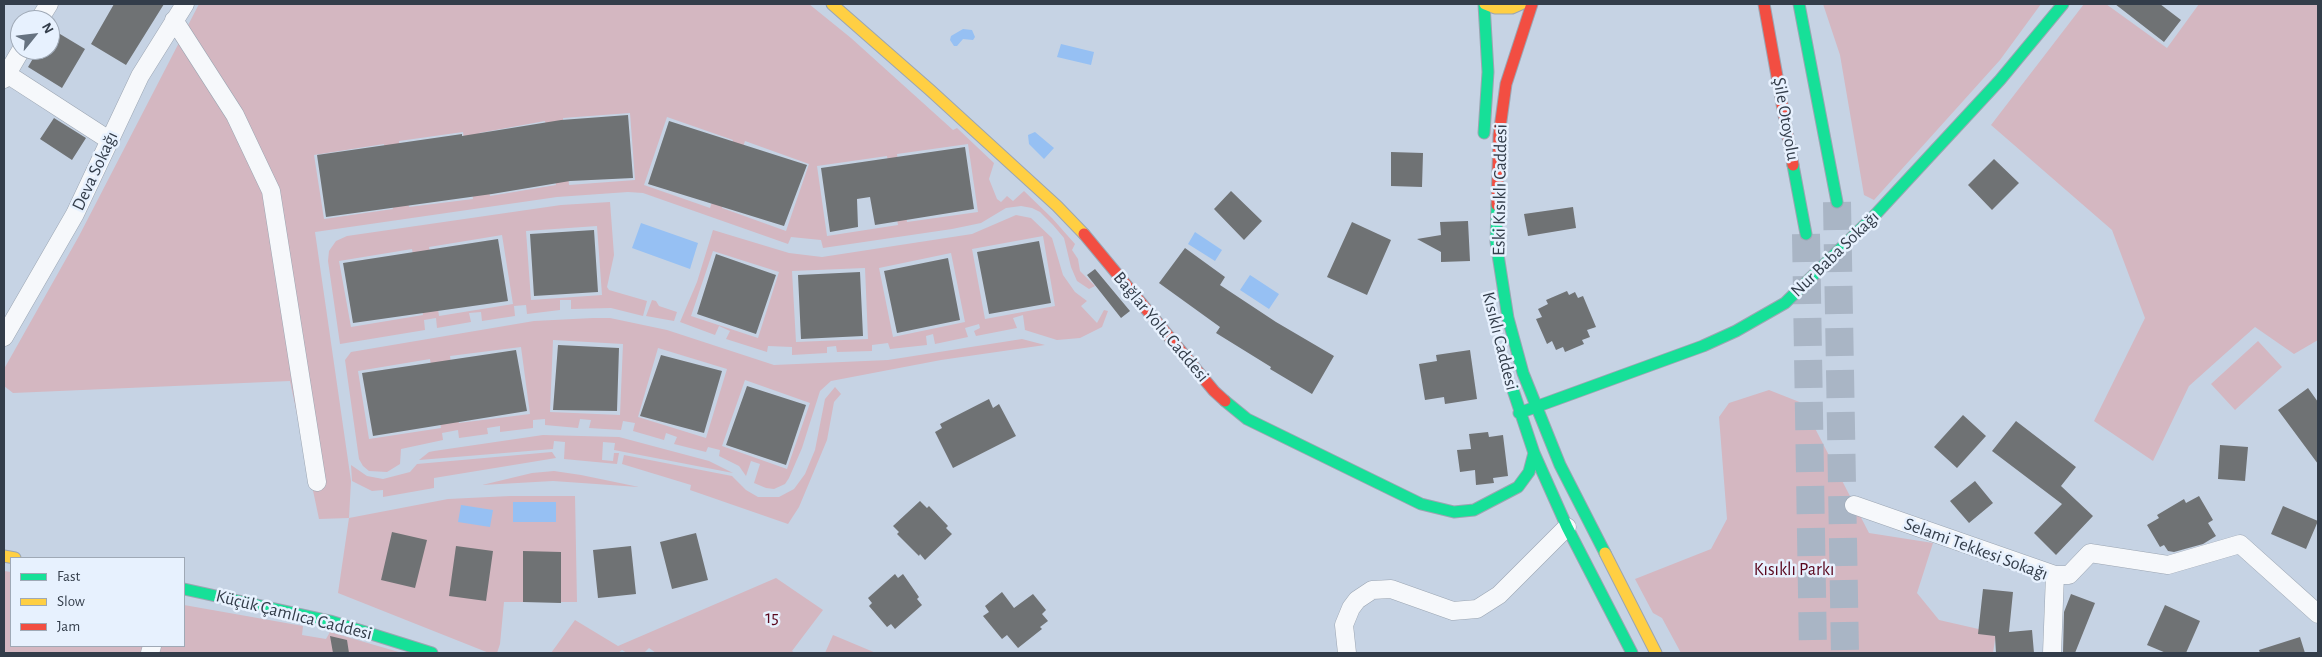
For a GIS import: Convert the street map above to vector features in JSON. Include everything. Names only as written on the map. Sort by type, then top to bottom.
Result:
[{"type":"main road","name":"Bağlar Yolu Caddesi","points":[[832,4],[1057,206],[1078,227],[1214,391],[1247,419],[1421,504],[1454,512],[1474,510],[1518,487],[1529,472],[1534,453]]},
{"type":"main road","points":[[1483,144],[1488,72],[1485,4],[1495,8],[1512,8],[1521,4]]},
{"type":"main road","name":"Eski Kısıklı Caddesi","points":[[1532,4],[1506,84],[1499,135],[1496,242],[1508,318],[1523,374],[1536,406]]},
{"type":"main road","name":"Şile Otoyolu","points":[[1764,4],[1806,234]]},
{"type":"main road","name":"Şile Otoyolu","points":[[1799,4],[1837,202]]},
{"type":"main road","name":"Nur Baba Sokağı","points":[[1519,413],[1703,346],[1736,331],[1785,303],[1875,215],[2000,80],[2063,4]]},
{"type":"main road","name":"Kısıklı Caddesi","points":[[1509,377],[1519,413],[1534,453],[1567,527],[1632,653]]},
{"type":"main road","name":"Kısıklı Caddesi","points":[[1536,406],[1560,465],[1656,653]]},
{"type":"main road","name":"Küçük Çamlıca Caddesi","points":[[185,589],[330,621],[432,653]]},
{"type":"street","name":"Deva Sokağı","points":[[4,337],[75,214],[140,76],[185,4]]},
{"type":"street","points":[[174,20],[235,116],[271,191],[317,482]]},
{"type":"street","points":[[15,60],[5,75],[109,140]]},
{"type":"street","name":"Selami Tekkesi Sokağı","points":[[1854,506],[2055,576],[2052,653]]},
{"type":"street","points":[[1347,653],[1344,625],[1351,608],[1357,600],[1372,590],[1391,588],[1453,611],[1477,609],[1499,595],[1567,527]]},
{"type":"street","points":[[2055,576],[2069,575],[2090,554],[2168,565],[2240,544],[2318,614]]},
{"type":"green space","points":[[199,4],[809,4],[851,38],[953,130],[957,128],[994,163],[989,179],[997,199],[1001,202],[1007,196],[1013,201],[1024,191],[1052,218],[1075,244],[1072,250],[1078,259],[1080,271],[1095,286],[1089,289],[1077,281],[1071,267],[1064,238],[1053,225],[1040,212],[1021,206],[1006,208],[981,223],[823,248],[821,240],[791,237],[788,244],[643,193],[628,192],[557,197],[315,232],[351,481],[349,518],[319,519],[290,381],[13,393],[4,386],[4,369],[79,236]],"holes":[[[630,113],[635,180],[569,185],[563,118]],[[667,117],[733,140],[710,208],[644,185]],[[545,121],[556,185],[490,196],[479,133]],[[463,132],[473,199],[409,207],[399,141]],[[745,141],[809,164],[786,231],[722,208]],[[384,144],[393,209],[324,219],[314,155]],[[968,144],[978,212],[907,222],[897,154]],[[887,156],[898,225],[827,236],[817,166]]]},
{"type":"green space","points":[[1823,4],[2041,4],[2000,60],[1874,200],[1864,195],[1840,55]]},
{"type":"green space","points":[[2084,4],[2106,4],[2167,48],[2199,4],[2318,4],[2318,340],[2294,354],[2255,327],[2189,386],[2153,461],[2094,421],[2145,318],[2112,230],[1991,125]]},
{"type":"green space","points":[[610,202],[614,255],[607,287],[609,290],[647,301],[643,316],[611,308],[571,309],[571,300],[560,300],[560,310],[527,314],[526,305],[514,306],[515,316],[482,321],[481,312],[469,313],[471,322],[437,328],[436,318],[424,320],[425,330],[340,344],[328,261],[329,251],[336,241],[347,236],[561,205]],"holes":[[[597,226],[602,295],[531,300],[526,231]],[[502,235],[513,304],[439,316],[429,247]],[[412,249],[423,315],[351,327],[339,261]]]},
{"type":"green space","points":[[1016,215],[1031,218],[1052,238],[1063,275],[1075,292],[1087,301],[1081,306],[1097,323],[1104,310],[1108,311],[1102,327],[1080,338],[1057,340],[1025,330],[1023,315],[1013,318],[1017,328],[976,336],[974,331],[980,328],[979,324],[965,328],[968,337],[935,344],[933,334],[926,336],[927,345],[890,349],[888,343],[872,345],[872,351],[837,352],[836,346],[827,347],[827,353],[792,355],[792,347],[768,346],[767,352],[726,339],[730,331],[719,326],[715,335],[680,322],[697,282],[713,230],[789,253],[822,257],[972,234]],"holes":[[[1043,236],[1055,306],[985,319],[972,249]],[[713,251],[779,272],[758,338],[691,316]],[[951,253],[965,322],[893,337],[879,268]],[[865,268],[868,339],[796,342],[792,271]]]},
{"type":"green space","points":[[652,300],[656,301],[659,306],[677,312],[674,321],[646,316]]},
{"type":"green space","points":[[610,318],[667,330],[774,365],[888,360],[1022,339],[1045,345],[941,360],[831,381],[820,391],[802,448],[789,478],[785,484],[774,489],[754,483],[760,464],[751,461],[746,476],[739,466],[719,456],[720,450],[708,447],[706,452],[674,444],[677,437],[666,433],[664,440],[633,431],[635,423],[623,421],[621,430],[589,428],[591,420],[580,419],[578,428],[545,425],[545,419],[533,420],[533,428],[500,432],[500,426],[487,428],[488,434],[459,438],[458,430],[442,433],[443,440],[401,449],[400,464],[387,472],[369,471],[363,466],[359,459],[345,360],[351,352],[534,321]],"holes":[[[553,340],[623,344],[620,415],[550,412]],[[521,347],[530,414],[459,423],[450,356]],[[658,348],[727,369],[706,438],[638,417]],[[430,359],[441,428],[369,439],[358,371]],[[745,380],[810,403],[787,469],[722,446]]]},
{"type":"green space","points":[[2258,341],[2282,367],[2235,410],[2211,384]]},
{"type":"green space","points":[[835,387],[841,394],[834,402],[827,440],[799,507],[788,524],[690,490],[691,485],[622,464],[624,455],[732,476],[746,490],[758,497],[779,497],[794,489],[805,474],[815,450],[825,399]]},
{"type":"green space","name":"Kısıklı Parkı","points":[[1769,390],[1802,403],[1869,533],[1933,543],[1917,593],[1939,620],[1996,633],[1993,653],[1681,653],[1662,618],[1653,613],[1635,579],[1711,549],[1727,519],[1719,417],[1729,403]]},
{"type":"green space","points":[[543,435],[619,437],[709,461],[733,473],[614,450],[615,443],[603,442],[602,460],[613,461],[614,453],[619,453],[617,464],[564,459],[565,442],[554,441],[553,449],[419,460],[429,452]]},
{"type":"green space","points":[[552,452],[556,458],[434,478],[434,488],[383,497],[383,490],[372,491],[352,481],[351,465],[367,476],[383,479],[410,472],[417,464]]},
{"type":"green space","points":[[554,471],[639,487],[553,481],[482,485],[532,473]]},
{"type":"green space","points":[[510,496],[575,496],[577,602],[504,602],[500,644],[497,653],[489,653],[338,593],[349,518],[448,499]]},
{"type":"green space","points":[[4,571],[10,572],[10,647],[185,647],[185,605],[303,626],[302,635],[326,639],[330,632],[402,653],[4,653]]},
{"type":"green space","name":"15","points":[[776,578],[823,610],[792,651],[795,653],[656,653],[649,648],[645,652],[648,653],[627,653],[622,650],[618,653],[551,653],[575,620],[618,646]]},
{"type":"green space","points":[[833,635],[876,653],[825,653]]},
{"type":"water","points":[[963,29],[972,30],[975,37],[973,40],[963,39],[957,46],[954,46],[950,40],[951,36]]},
{"type":"water","points":[[1061,44],[1094,52],[1091,65],[1057,57]]},
{"type":"water","points":[[1035,132],[1054,148],[1044,159],[1029,144],[1028,135]]},
{"type":"water","points":[[641,223],[698,243],[690,269],[632,248]]},
{"type":"water","points":[[1195,232],[1222,250],[1215,261],[1188,244]]},
{"type":"water","points":[[1250,275],[1279,294],[1269,309],[1240,290]]},
{"type":"water","points":[[513,502],[556,502],[556,522],[513,522]]},
{"type":"water","points":[[461,505],[493,510],[490,527],[458,522]]},
{"type":"building","points":[[114,4],[164,4],[126,65],[91,44]]},
{"type":"building","points":[[2115,4],[2160,4],[2181,20],[2164,42]]},
{"type":"building","points":[[60,34],[85,49],[62,88],[28,67],[32,60],[60,60]]},
{"type":"building","points":[[628,115],[633,178],[570,181],[326,217],[317,155],[462,134],[462,136],[561,120]]},
{"type":"building","points":[[54,118],[86,138],[72,160],[40,139]]},
{"type":"building","points":[[669,121],[807,165],[784,226],[648,184]]},
{"type":"building","points":[[965,147],[974,209],[875,225],[870,197],[857,199],[858,227],[830,232],[821,168]]},
{"type":"building","points":[[1391,152],[1423,153],[1422,187],[1391,186]]},
{"type":"building","points":[[1994,159],[2019,183],[1992,210],[1968,185]]},
{"type":"building","points":[[1231,191],[1262,221],[1244,240],[1214,209]]},
{"type":"building","points":[[1573,207],[1576,228],[1528,236],[1524,214]]},
{"type":"building","points":[[1468,221],[1470,261],[1441,262],[1441,252],[1417,239],[1441,235],[1440,222]]},
{"type":"building","points":[[1352,222],[1391,240],[1367,295],[1327,277]]},
{"type":"building","points":[[594,230],[598,292],[534,296],[530,234]]},
{"type":"building","points":[[498,239],[508,301],[353,323],[343,263]]},
{"type":"building","points":[[1039,241],[1051,303],[989,314],[977,252]]},
{"type":"building","points":[[1185,248],[1225,277],[1220,285],[1276,322],[1334,356],[1312,394],[1216,333],[1220,327],[1159,283]]},
{"type":"building","points":[[716,254],[776,275],[756,334],[697,314]]},
{"type":"building","points":[[948,258],[960,320],[897,333],[884,271]]},
{"type":"building","points":[[1095,269],[1130,311],[1121,318],[1087,275]]},
{"type":"building","points":[[860,272],[863,336],[801,339],[798,275]]},
{"type":"building","points":[[1567,291],[1569,295],[1575,292],[1578,298],[1583,296],[1596,327],[1587,330],[1590,337],[1582,340],[1584,344],[1565,352],[1563,347],[1556,350],[1552,341],[1547,344],[1536,319],[1542,317],[1538,309],[1548,304],[1546,300]]},
{"type":"building","points":[[558,345],[619,348],[617,411],[553,410]]},
{"type":"building","points":[[516,350],[527,411],[373,436],[362,373]]},
{"type":"building","points":[[1470,350],[1477,399],[1445,404],[1444,397],[1425,400],[1419,364],[1437,361],[1436,355]]},
{"type":"building","points":[[661,355],[722,371],[704,433],[640,416]]},
{"type":"building","points":[[747,386],[806,405],[786,465],[726,445]]},
{"type":"building","points":[[2308,388],[2318,402],[2318,464],[2278,410]]},
{"type":"building","points":[[989,399],[993,408],[999,404],[1016,436],[953,468],[935,432],[942,428],[940,424]]},
{"type":"building","points":[[1963,415],[1986,436],[1957,468],[1934,447]]},
{"type":"building","points":[[2016,421],[2076,467],[2061,486],[2093,516],[2056,555],[2034,533],[2062,504],[1992,451]]},
{"type":"building","points":[[1488,432],[1489,437],[1503,435],[1508,476],[1493,478],[1494,483],[1476,485],[1475,470],[1460,472],[1457,450],[1471,449],[1469,434]]},
{"type":"building","points":[[2220,445],[2248,447],[2245,481],[2218,479]]},
{"type":"building","points":[[1975,481],[1993,503],[1969,523],[1950,501]]},
{"type":"building","points":[[2199,496],[2213,520],[2208,523],[2216,536],[2203,544],[2174,552],[2168,551],[2164,545],[2160,547],[2147,525],[2159,518],[2157,515],[2184,499],[2186,503]]},
{"type":"building","points":[[920,501],[927,508],[929,506],[948,526],[946,528],[952,534],[925,560],[897,534],[899,532],[893,526]]},
{"type":"building","points":[[2283,506],[2318,521],[2306,549],[2271,534]]},
{"type":"building","points":[[392,532],[427,540],[415,588],[381,580]]},
{"type":"building","points":[[696,533],[708,580],[672,589],[660,542]]},
{"type":"building","points":[[456,546],[493,551],[486,601],[449,596]]},
{"type":"building","points":[[631,546],[636,594],[598,598],[593,550]]},
{"type":"building","points":[[523,551],[561,552],[561,603],[523,602]]},
{"type":"building","points":[[895,574],[898,578],[903,574],[919,597],[917,599],[922,605],[895,629],[891,624],[887,627],[869,606],[872,603],[868,598]]},
{"type":"building","points":[[1983,589],[2013,592],[2009,632],[2032,630],[2034,653],[1996,653],[1995,636],[1978,634]]},
{"type":"building","points":[[1002,592],[1014,608],[1033,594],[1046,610],[1042,614],[1048,621],[1040,627],[1042,629],[1018,648],[1007,635],[1002,639],[983,616],[989,612],[985,606]]},
{"type":"building","points":[[2071,594],[2095,603],[2075,653],[2063,653],[2064,612]]},
{"type":"building","points":[[2165,605],[2200,621],[2186,653],[2166,653],[2147,645]]},
{"type":"building","points":[[330,636],[347,640],[349,653],[333,653]]},
{"type":"building","points":[[2300,637],[2305,653],[2260,653],[2259,650]]},
{"type":"tunnel","points":[[1837,202],[1845,653]]},
{"type":"tunnel","points":[[1806,234],[1813,653]]},
{"type":"traffic: fast","points":[[1484,4],[1488,72],[1484,133]]},
{"type":"traffic: fast","points":[[1799,4],[1837,202]]},
{"type":"traffic: fast","points":[[1519,413],[1703,346],[1736,331],[1785,303],[1875,215],[2000,80],[2063,4]]},
{"type":"traffic: fast","points":[[1793,165],[1806,234]]},
{"type":"traffic: fast","points":[[1497,205],[1496,242],[1508,318],[1523,373],[1560,465],[1605,553]]},
{"type":"traffic: fast","points":[[1513,390],[1534,453],[1567,527],[1632,653]]},
{"type":"traffic: fast","points":[[1225,401],[1247,419],[1421,504],[1454,512],[1474,510],[1518,487],[1529,472],[1534,453]]},
{"type":"traffic: fast","points":[[185,589],[330,621],[432,653]]},
{"type":"traffic: slow","points":[[832,4],[930,90],[1057,206],[1084,234]]},
{"type":"traffic: slow","points":[[1485,4],[1495,8],[1512,8],[1521,4]]},
{"type":"traffic: slow","points":[[1605,553],[1656,653]]},
{"type":"traffic: slow","points":[[4,556],[10,557]]},
{"type":"traffic: jam","points":[[1497,205],[1499,135],[1506,84],[1532,4]]},
{"type":"traffic: jam","points":[[1764,4],[1793,165]]},
{"type":"traffic: jam","points":[[1084,234],[1214,391],[1225,401]]}]
